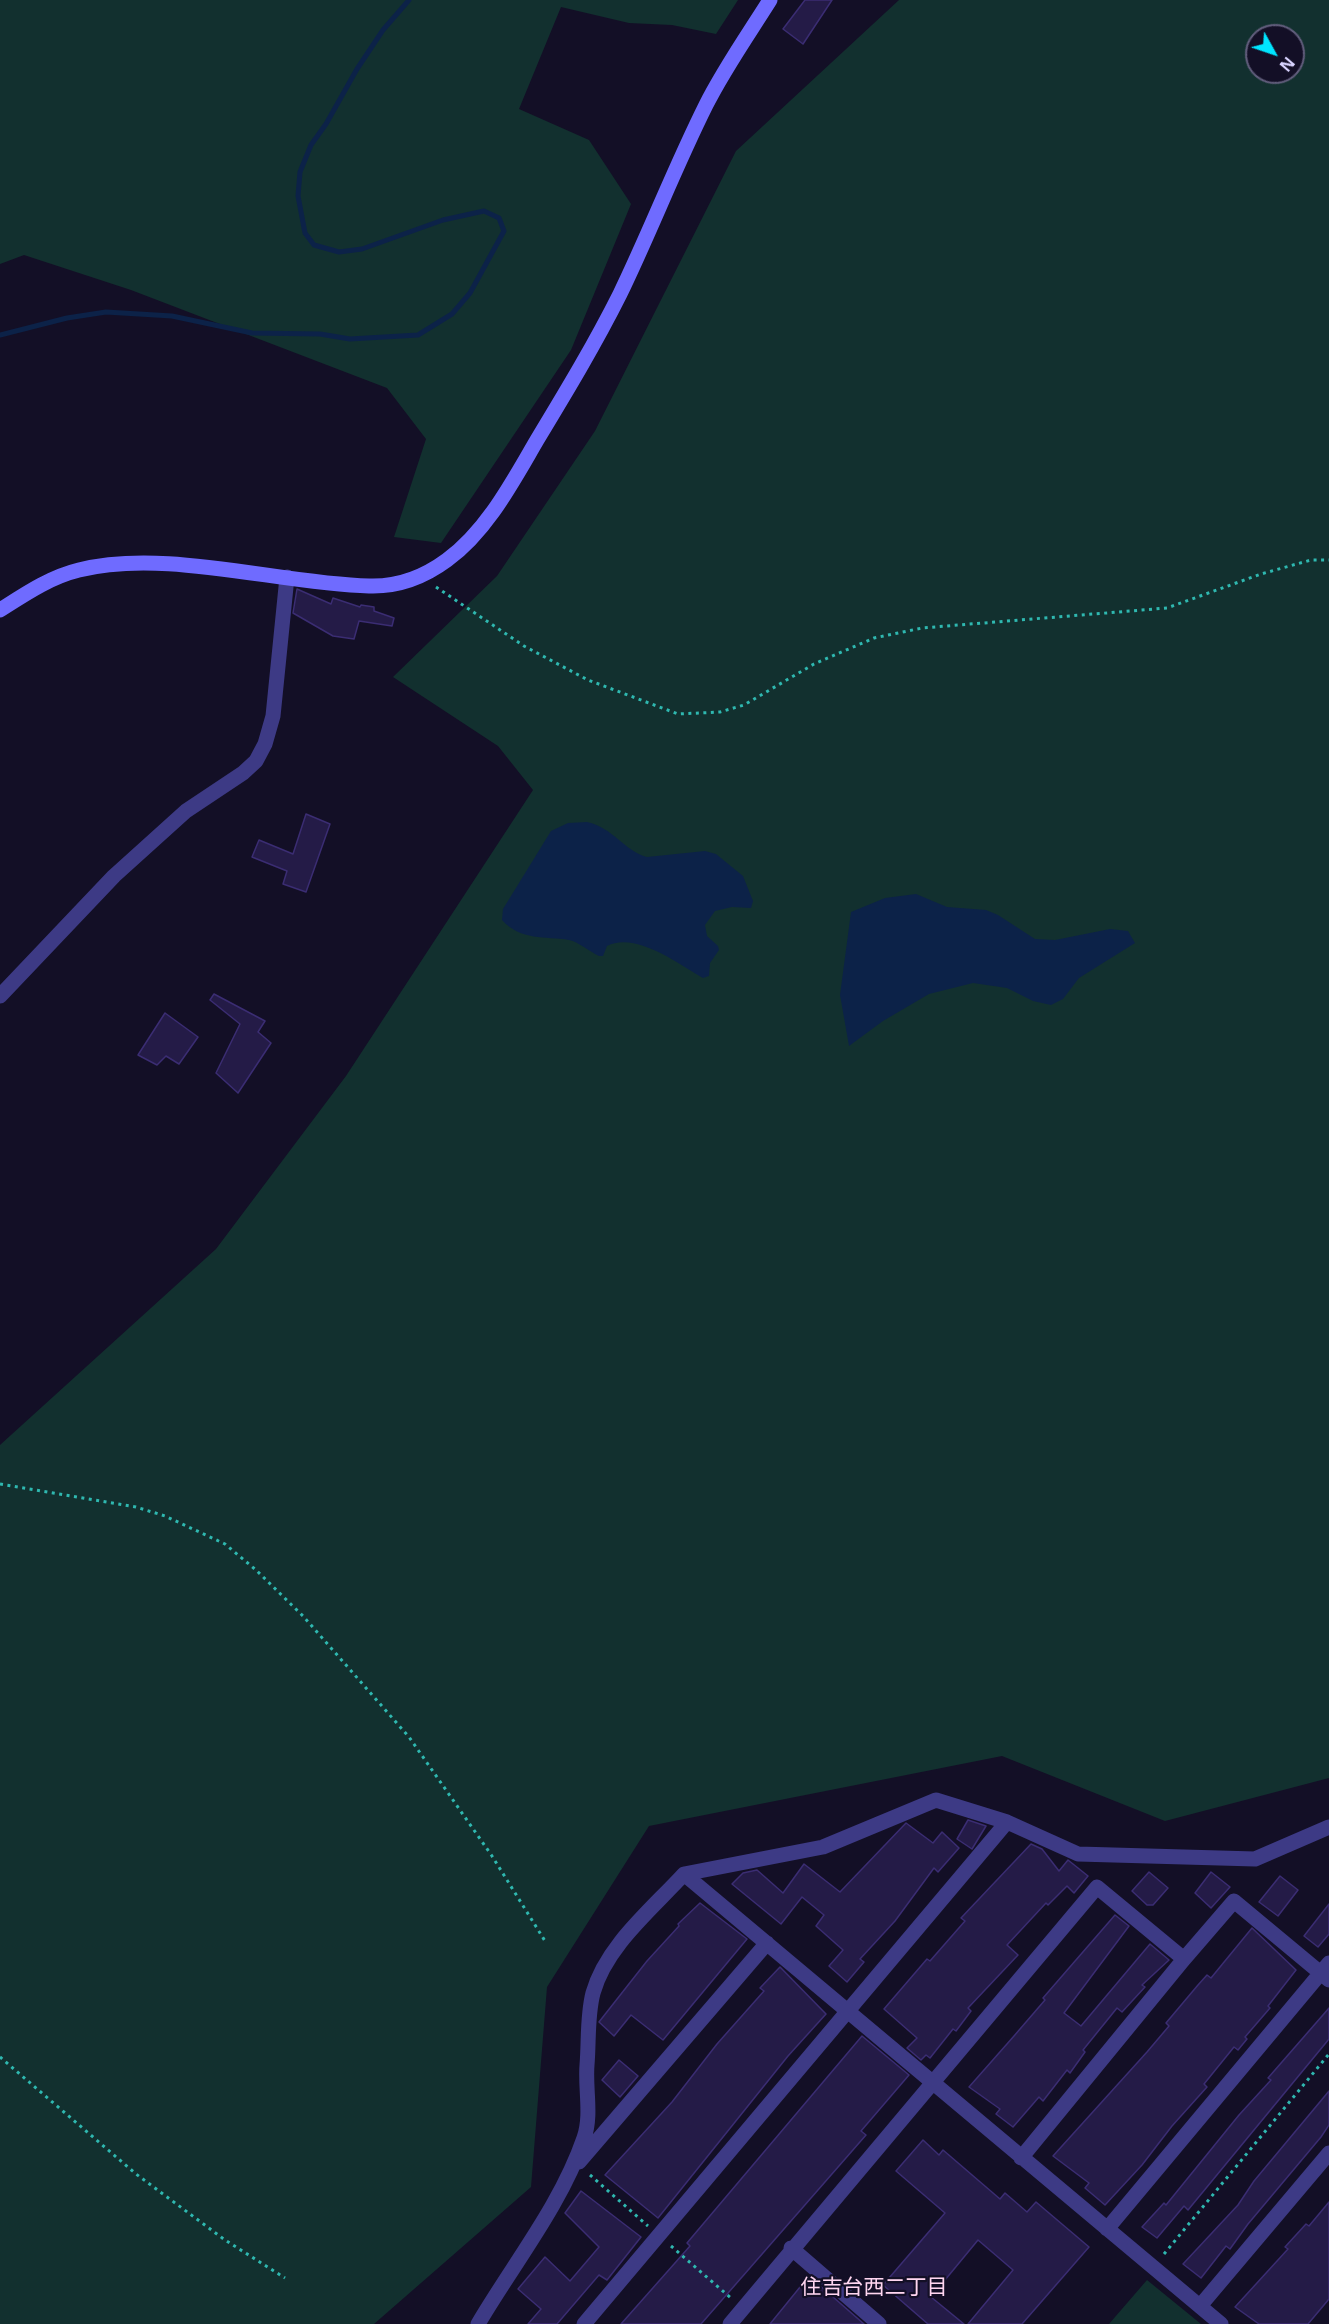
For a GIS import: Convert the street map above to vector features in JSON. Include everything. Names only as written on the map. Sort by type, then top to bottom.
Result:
[{"type":"street","points":[[0,610],[35,587],[77,570],[105,564],[180,566],[368,586],[406,582],[446,561],[464,545],[490,515],[522,465],[619,295],[705,106],[730,60],[770,0]]},
{"type":"street","points":[[0,996],[114,876],[186,811],[243,773],[256,761],[265,744],[273,716],[287,577]]},
{"type":"street","points":[[478,2324],[548,2214],[570,2172],[588,2120],[585,2088],[589,2013],[594,1991],[616,1948],[684,1874],[823,1847],[936,1800],[1007,1822],[1078,1854],[1255,1858],[1329,1827]]},
{"type":"street","points":[[584,2324],[1007,1822]]},
{"type":"street","points":[[684,1874],[1221,2324]]},
{"type":"street","points":[[730,2324],[1097,1887],[1184,1959]]},
{"type":"street","points":[[1021,2158],[1234,1901],[1326,1972],[1107,2229]]},
{"type":"street","points":[[570,2172],[767,1943]]},
{"type":"street","points":[[1200,2306],[1329,2153]]},
{"type":"street","points":[[792,2248],[879,2324]]},
{"type":"path","points":[[420,576],[533,651],[588,680],[678,714],[720,712],[744,705],[814,664],[874,638],[922,628],[1167,608],[1260,574],[1311,560],[1329,560]]},
{"type":"path","points":[[0,1484],[136,1508],[165,1516],[225,1544],[256,1570],[303,1616],[409,1737],[492,1856],[545,1941]]},
{"type":"path","points":[[1153,2267],[1329,2054]]},
{"type":"path","points":[[0,2057],[136,2174],[225,2240],[285,2278]]},
{"type":"green space","points":[[0,0],[738,0],[716,34],[672,25],[629,23],[561,7],[519,109],[589,140],[631,204],[571,350],[441,543],[394,537],[426,439],[387,388],[131,290],[24,255],[0,264]]},
{"type":"green space","points":[[899,0],[1329,0],[1329,1778],[1165,1821],[1002,1756],[649,1826],[547,1987],[531,2187],[374,2324],[0,2324],[0,1445],[216,1249],[346,1076],[533,790],[498,746],[393,677],[497,576],[595,431],[736,151]]},
{"type":"green space","points":[[1147,2280],[1201,2324],[1109,2324]]},
{"type":"water","points":[[587,822],[605,829],[632,850],[647,857],[705,851],[716,854],[743,876],[753,901],[751,908],[732,907],[715,911],[705,925],[707,936],[718,946],[719,950],[710,963],[709,976],[703,978],[643,946],[618,942],[607,946],[603,956],[599,956],[573,941],[525,935],[509,927],[502,920],[503,909],[551,831],[568,823]]},
{"type":"water","points":[[916,894],[947,907],[986,910],[998,915],[1035,939],[1055,940],[1110,929],[1128,931],[1135,943],[1079,978],[1063,999],[1051,1005],[1033,1001],[1007,988],[973,983],[929,994],[883,1021],[849,1046],[840,995],[851,912],[885,898]]},
{"type":"building","points":[[805,0],[832,0],[803,44],[783,29]]},
{"type":"building","points":[[297,589],[331,604],[333,598],[360,607],[361,605],[374,607],[374,611],[394,618],[392,626],[359,621],[354,639],[333,636],[293,613]]},
{"type":"building","points":[[306,814],[330,824],[306,892],[283,884],[287,871],[252,857],[259,840],[293,854]]},
{"type":"building","points":[[214,994],[265,1021],[258,1032],[271,1043],[238,1093],[216,1073],[240,1024],[210,1000]]},
{"type":"building","points":[[165,1013],[198,1037],[179,1064],[166,1056],[157,1065],[138,1055]]},
{"type":"building","points":[[968,1820],[986,1826],[972,1849],[957,1839]]},
{"type":"building","points":[[906,1823],[933,1843],[942,1832],[959,1848],[938,1872],[934,1868],[895,1921],[860,1959],[864,1962],[847,1982],[829,1966],[843,1950],[816,1926],[824,1915],[802,1897],[781,1924],[732,1884],[743,1873],[757,1870],[783,1893],[804,1864],[840,1892]]},
{"type":"building","points":[[1031,1844],[1042,1849],[1059,1871],[1068,1860],[1088,1876],[1074,1893],[1067,1886],[1048,1905],[1046,1903],[1007,1945],[1018,1955],[968,2008],[971,2011],[956,2031],[953,2029],[930,2058],[926,2055],[921,2060],[907,2048],[917,2038],[884,2009],[927,1959],[930,1961],[965,1921],[961,1918]]},
{"type":"building","points":[[1149,1872],[1168,1888],[1153,1905],[1147,1905],[1132,1891]]},
{"type":"building","points":[[1211,1872],[1230,1887],[1211,1908],[1195,1893]]},
{"type":"building","points":[[1280,1876],[1298,1890],[1278,1916],[1259,1902]]},
{"type":"building","points":[[700,1903],[747,1939],[663,2040],[631,2015],[614,2036],[599,2022],[647,1961],[679,1926],[678,1924]]},
{"type":"building","points":[[1329,1904],[1329,1934],[1318,1947],[1304,1936]]},
{"type":"building","points":[[1115,1915],[1129,1926],[1064,2013],[1081,2026],[1150,1944],[1169,1960],[1142,1985],[1145,1987],[1122,2012],[1117,2008],[1083,2050],[1085,2052],[1070,2073],[1067,2070],[1043,2101],[1039,2097],[1013,2127],[996,2114],[1000,2109],[969,2087]]},
{"type":"building","points":[[1252,1928],[1296,1970],[1268,2006],[1270,2008],[1245,2037],[1247,2039],[1238,2050],[1234,2047],[1204,2084],[1207,2087],[1172,2126],[1142,2165],[1105,2205],[1085,2188],[1089,2183],[1053,2156],[1147,2052],[1169,2026],[1166,2023],[1198,1985],[1207,1975],[1211,1978]]},
{"type":"building","points":[[780,1967],[826,2014],[788,2056],[658,2218],[605,2175],[672,2102],[717,2044],[764,1991],[760,1988]]},
{"type":"building","points":[[1329,2008],[1329,2039],[1188,2210],[1184,2206],[1157,2238],[1142,2227],[1164,2203],[1166,2205],[1239,2115],[1271,2080],[1268,2078]]},
{"type":"building","points":[[862,2036],[909,2075],[861,2131],[866,2135],[701,2324],[621,2324],[690,2246],[687,2243]]},
{"type":"building","points":[[619,2060],[638,2076],[620,2097],[602,2080]]},
{"type":"building","points":[[1329,2091],[1329,2125],[1321,2137],[1230,2249],[1226,2246],[1201,2278],[1183,2264],[1238,2205],[1254,2181]]},
{"type":"building","points":[[923,2140],[939,2155],[943,2150],[1000,2199],[1005,2193],[1027,2212],[1036,2202],[1089,2247],[1022,2324],[968,2324],[1013,2270],[978,2240],[931,2297],[964,2324],[928,2324],[883,2285],[945,2213],[896,2171]]},
{"type":"building","points":[[581,2191],[641,2237],[607,2280],[599,2275],[557,2324],[528,2324],[541,2309],[518,2289],[545,2257],[570,2281],[599,2247],[565,2213]]},
{"type":"building","points":[[1329,2202],[1329,2299],[1308,2324],[1259,2324],[1235,2307],[1288,2249],[1285,2247],[1306,2224],[1309,2226]]},
{"type":"building","points":[[809,2276],[864,2324],[770,2324]]},
{"type":"waterway","points":[[0,335],[67,318],[106,312],[172,316],[252,333],[320,334],[350,339],[418,335],[452,314],[470,293],[504,231],[499,218],[484,211],[443,220],[362,249],[339,252],[314,245],[305,233],[298,196],[300,172],[311,145],[383,30],[409,0]]},
{"type":"district","name":"住吉台西二丁目","points":[[874,2288]]}]
